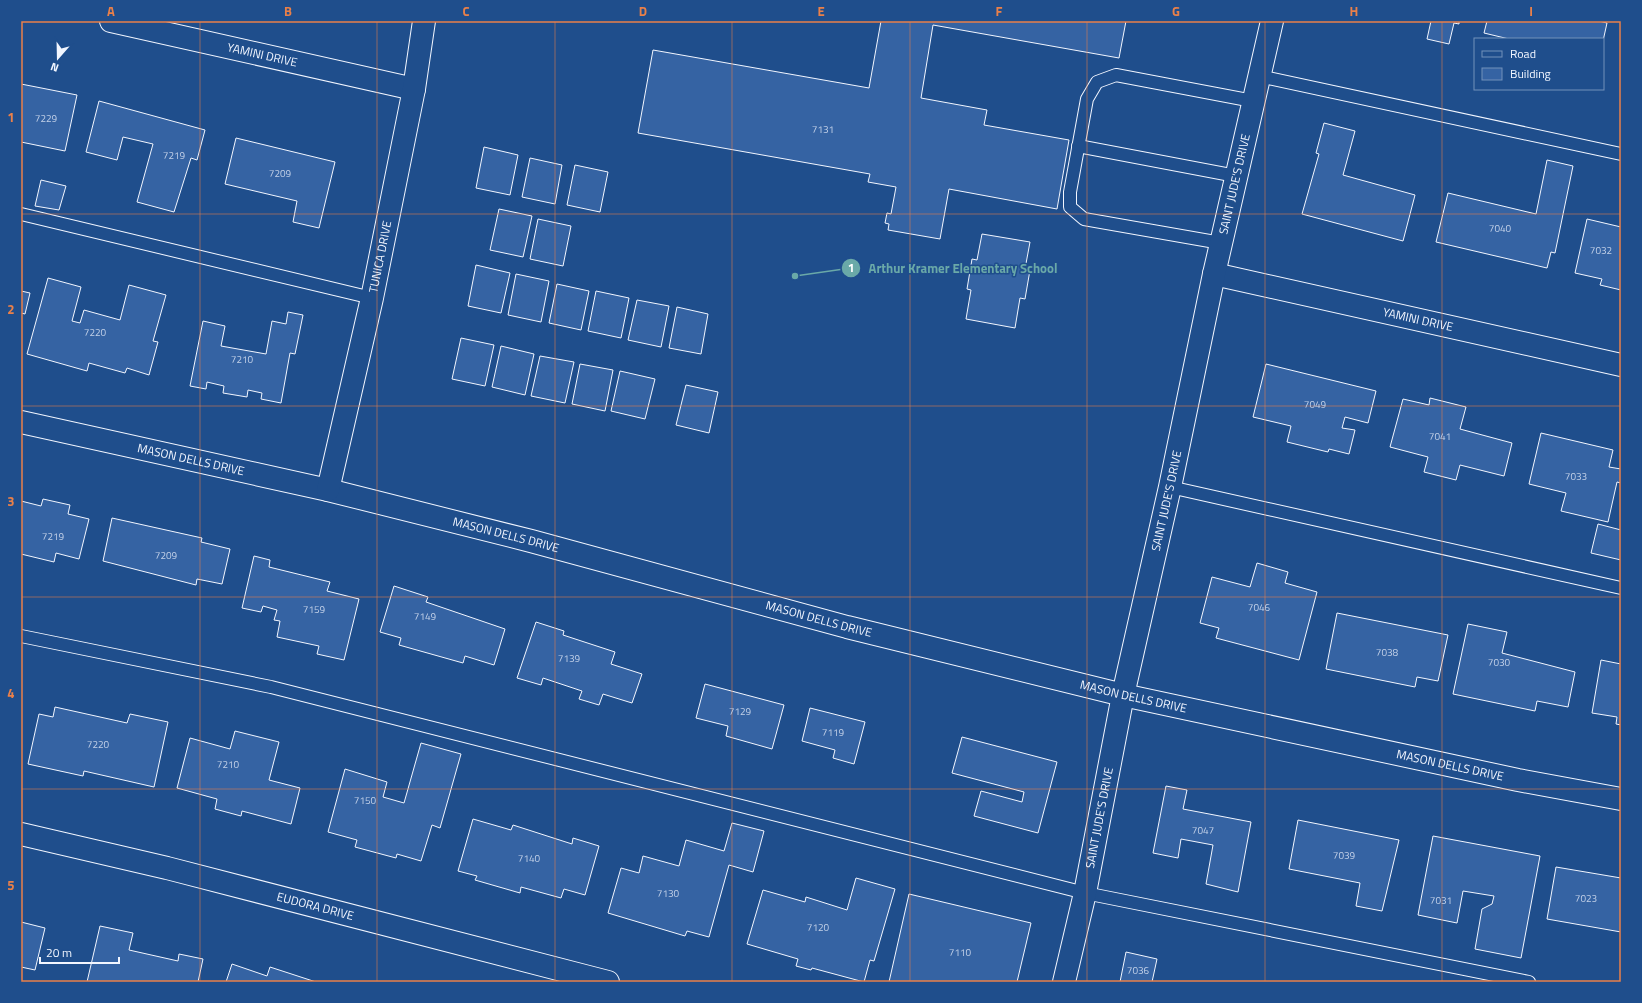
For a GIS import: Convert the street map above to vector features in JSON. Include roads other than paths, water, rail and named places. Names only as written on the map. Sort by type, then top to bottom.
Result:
[{"type":"street","name":"YAMINI DRIVE","points":[[111,21],[414,89]]},
{"type":"street","name":"TUNICA DRIVE","points":[[328,490],[372,298],[414,89],[424,21]]},
{"type":"street","name":"SAINT JUDE'S DRIVE","points":[[1064,982],[1085,893],[1123,695],[1170,487],[1214,274],[1272,21]]},
{"type":"street","name":"YAMINI DRIVE","points":[[1214,274],[1621,364]]},
{"type":"street","name":"MASON DELLS DRIVE","points":[[21,422],[328,490],[532,541],[847,627],[1123,695],[1518,780],[1621,799]]},
{"type":"street","name":"EUDORA DRIVE","points":[[21,834],[167,868],[608,982]]},
{"type":"lane","points":[[1221,243],[1084,219],[1070,208],[1070,192],[1087,99],[1097,82],[1116,75],[1253,100]]},
{"type":"lane","points":[[1259,76],[1621,154]]},
{"type":"lane","points":[[1078,146],[1236,176]]},
{"type":"lane","points":[[21,214],[372,298]]},
{"type":"lane","points":[[1170,487],[1621,588]]},
{"type":"lane","points":[[21,636],[271,687],[1085,893],[1530,982]]},
{"type":"place","name":"Arthur Kramer Elementary School","points":[[795,276]]}]
